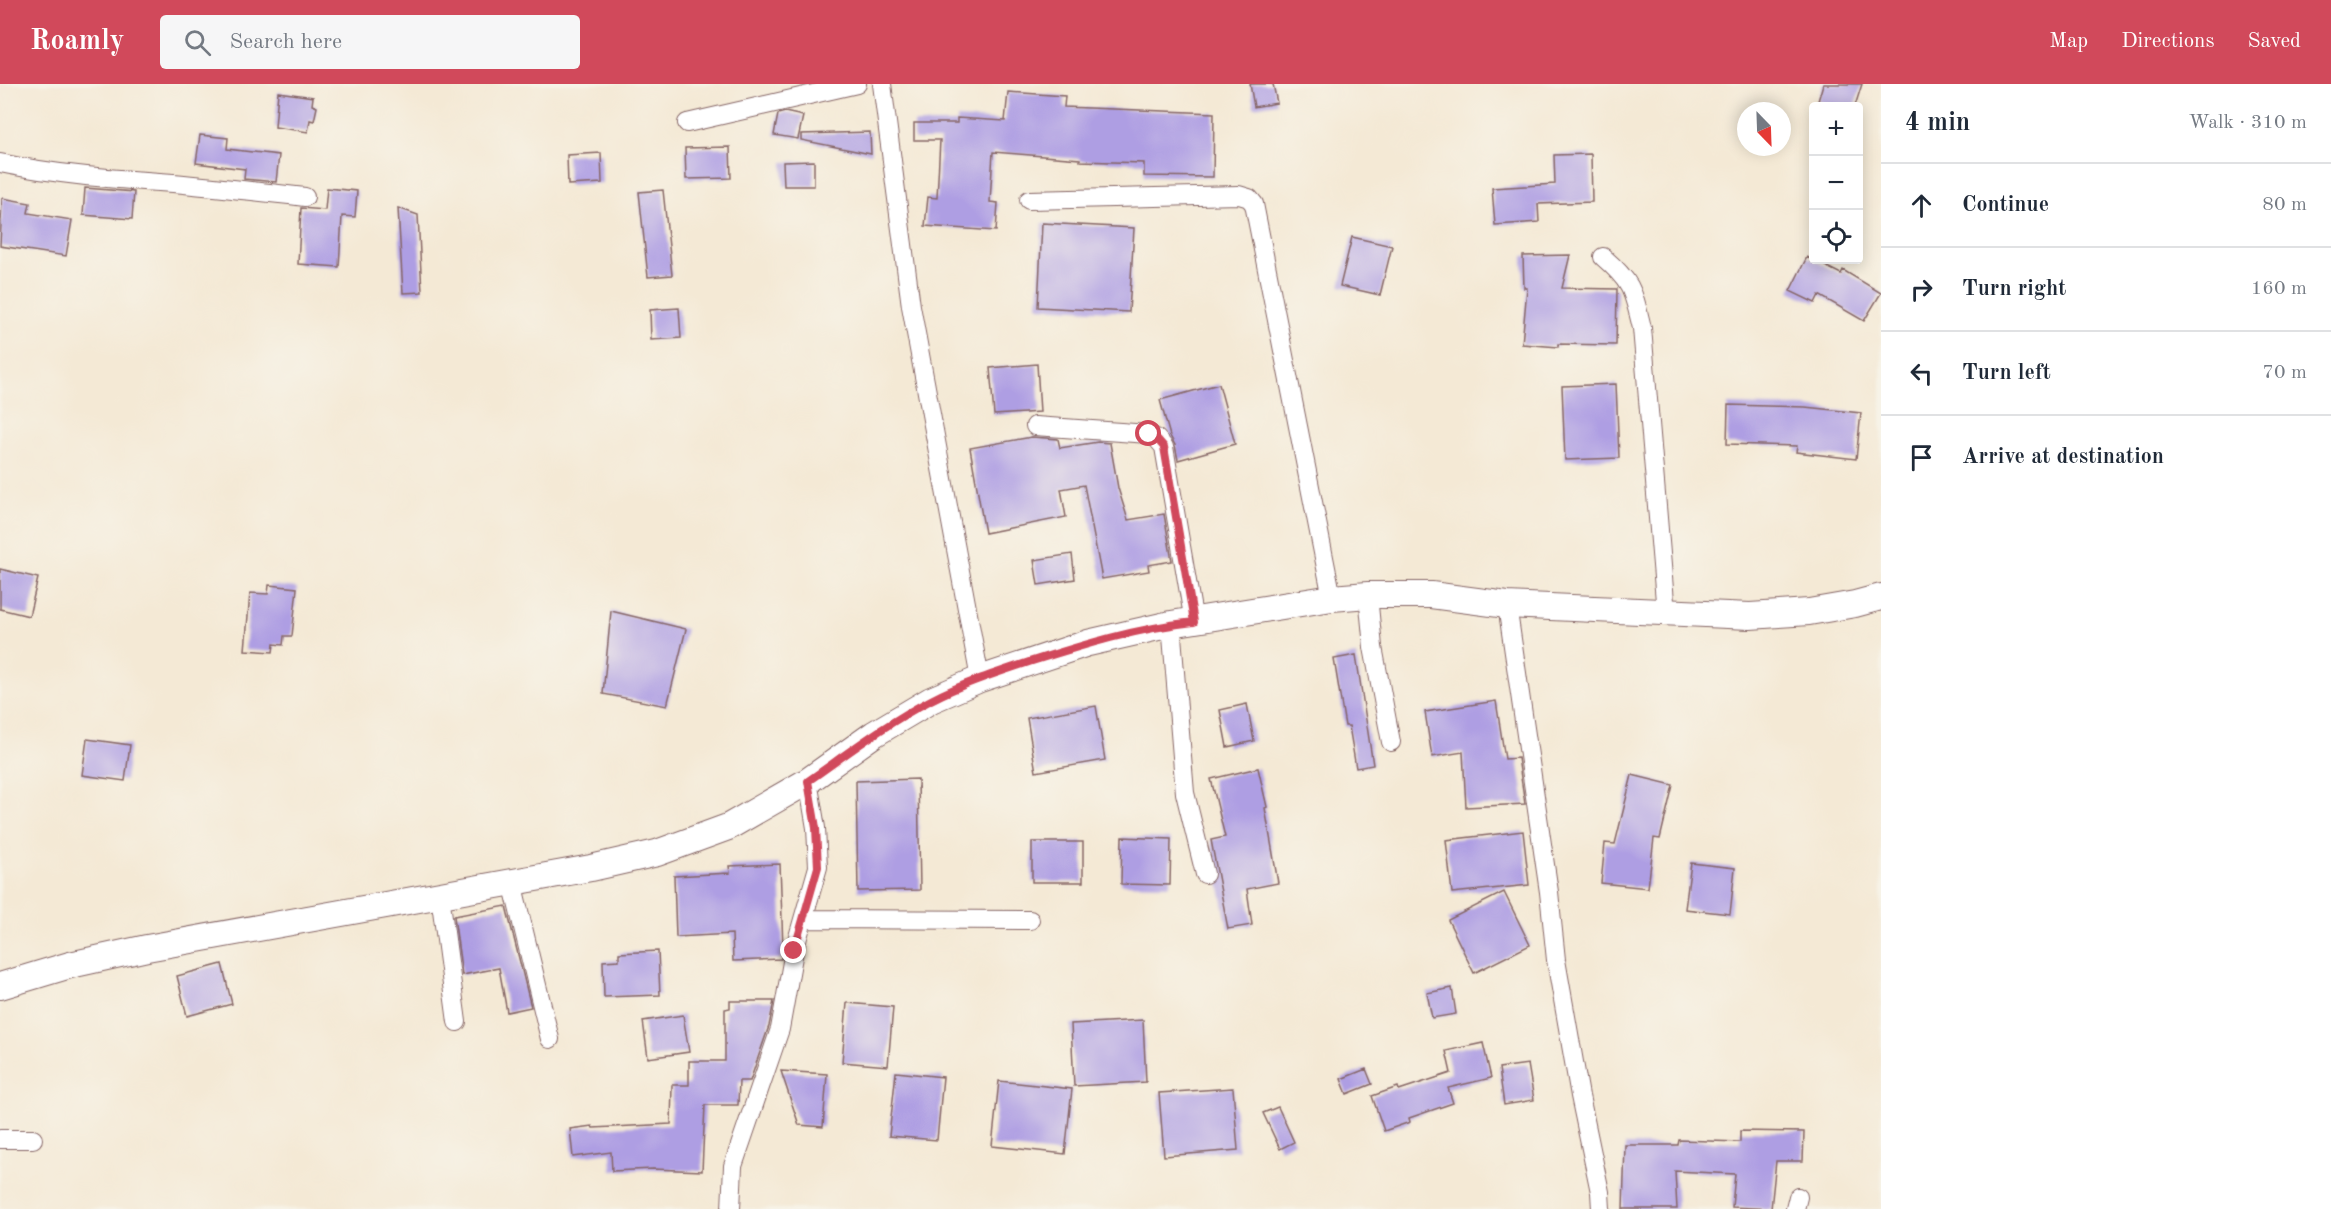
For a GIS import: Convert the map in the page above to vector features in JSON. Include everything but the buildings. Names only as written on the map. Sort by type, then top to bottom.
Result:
[{"type":"street","points":[[687,123],[856,84]]},
{"type":"street","points":[[882,84],[911,306],[980,679]]},
{"type":"street","points":[[0,163],[44,172],[92,178],[173,183],[305,197]]},
{"type":"street","points":[[1029,200],[1239,195],[1249,198],[1254,204],[1332,598]]},
{"type":"street","points":[[1603,257],[1621,272],[1633,290],[1642,328],[1666,613]]},
{"type":"street","points":[[1035,426],[1149,434],[1164,447],[1170,478],[1182,623],[1185,792],[1205,874]]},
{"type":"street","points":[[1368,595],[1373,647],[1391,742]]},
{"type":"street","points":[[0,986],[70,965],[147,948],[591,868],[657,853],[728,827],[808,781],[874,734],[931,700],[980,679],[1088,643],[1182,623],[1332,598],[1368,595],[1431,595],[1507,604],[1750,616],[1809,612],[1881,597]]},
{"type":"street","points":[[1507,604],[1549,892],[1556,960],[1589,1147],[1600,1192],[1601,1209]]},
{"type":"street","points":[[731,1209],[734,1166],[780,1029],[794,951],[818,867],[816,828],[808,781]]},
{"type":"street","points":[[512,882],[550,1039]]},
{"type":"street","points":[[440,895],[458,1022]]},
{"type":"street","points":[[803,919],[1030,920]]},
{"type":"street","points":[[0,1139],[33,1139]]},
{"type":"route","points":[[794,951],[818,867],[816,828],[808,781],[874,734],[931,700],[980,679],[1088,643],[1171,624],[1194,622],[1164,447],[1149,434]]}]
